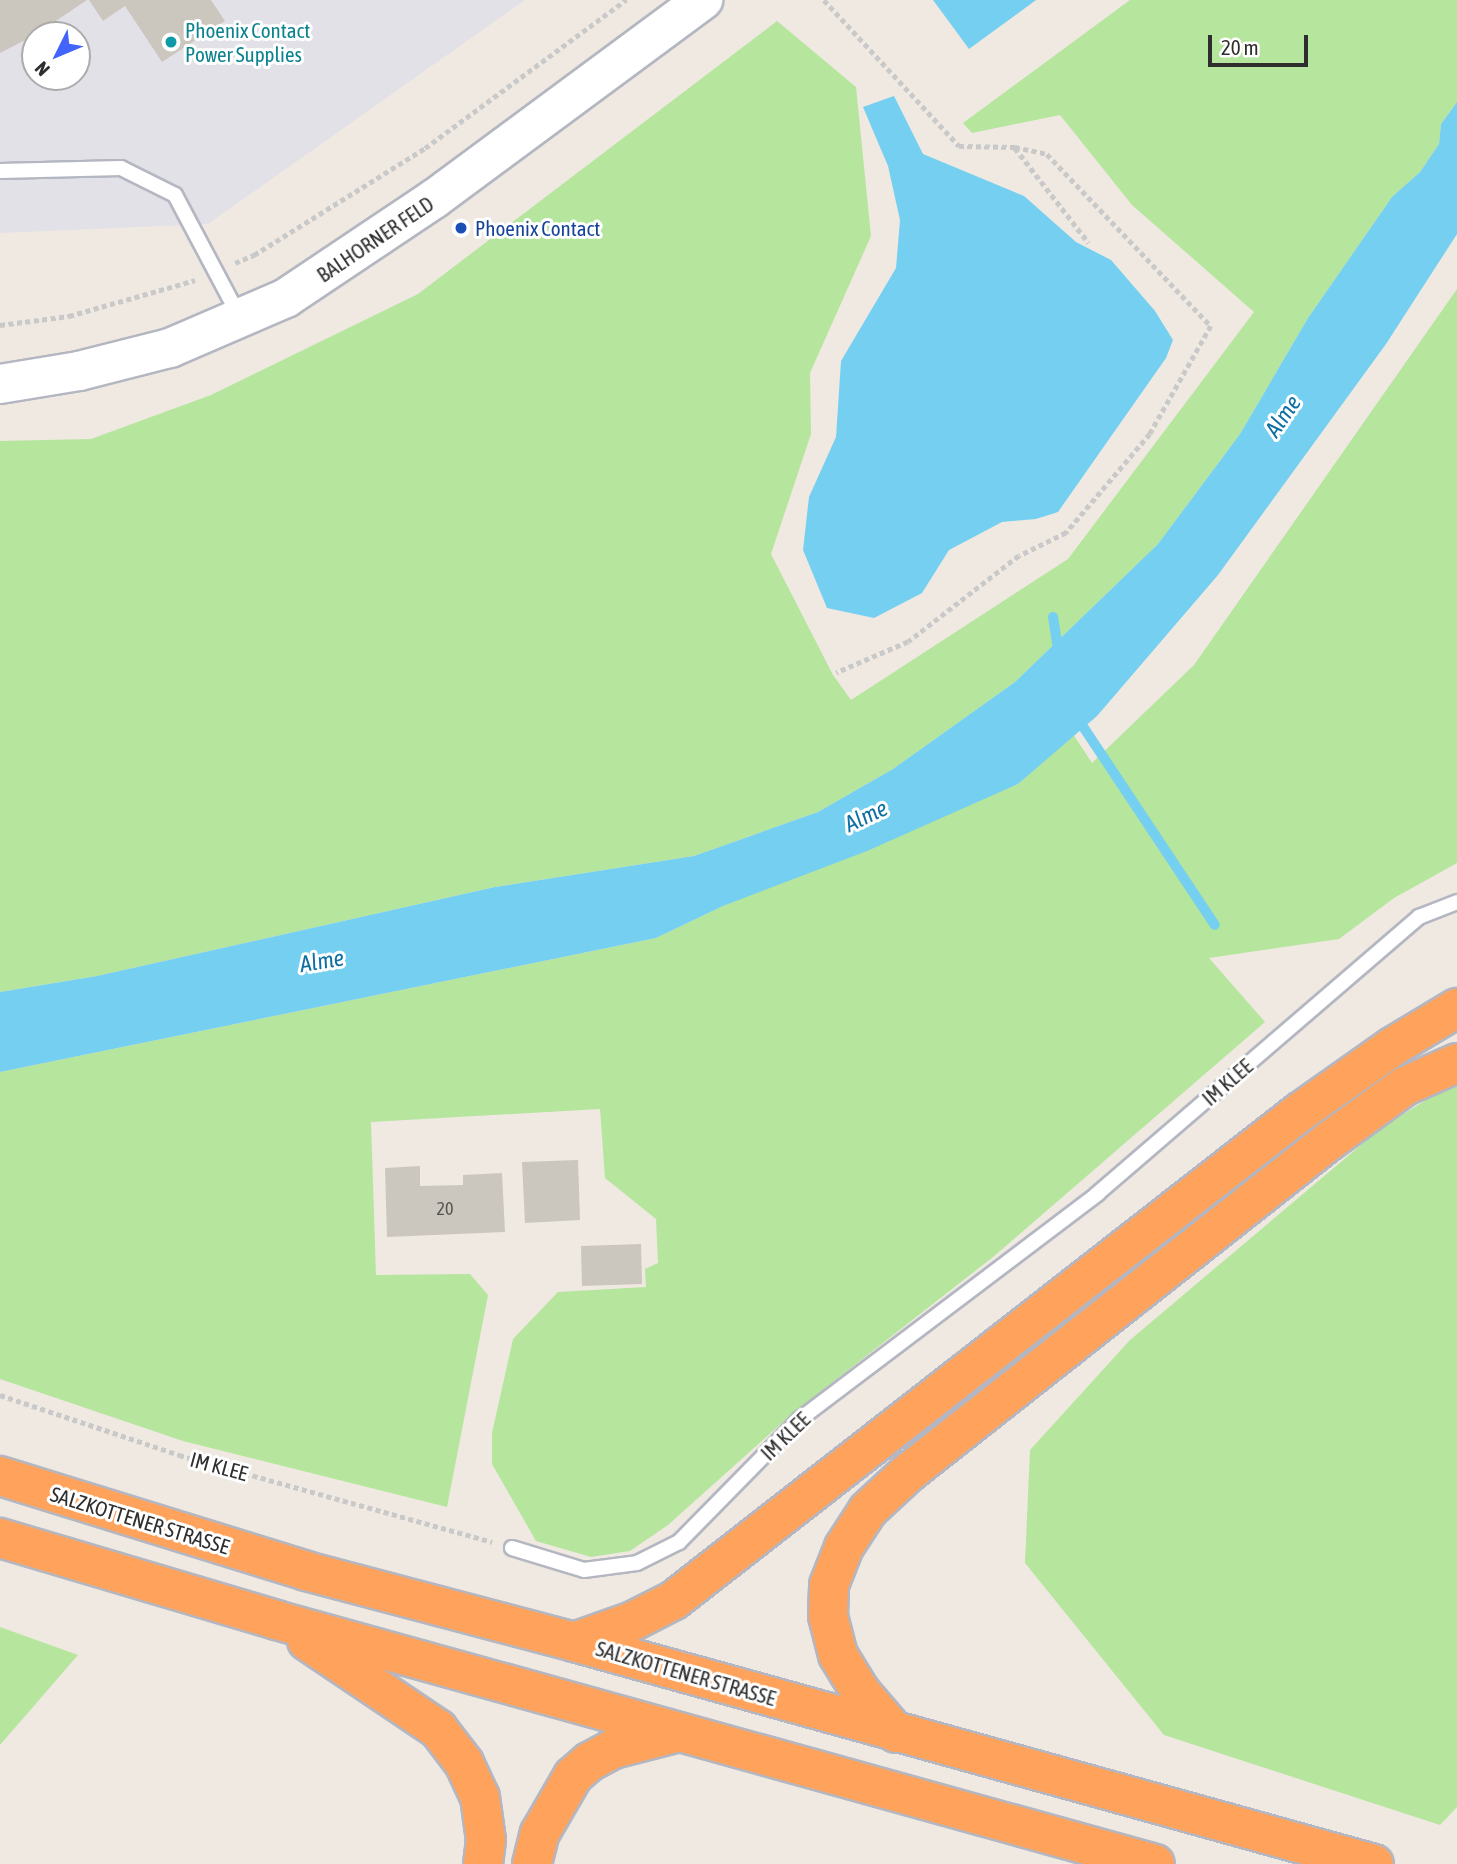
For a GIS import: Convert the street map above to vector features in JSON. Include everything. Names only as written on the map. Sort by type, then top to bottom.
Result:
[{"type":"highway","points":[[574,1642],[633,1621],[674,1600],[1300,1112],[1392,1047],[1457,1008]]},
{"type":"highway","points":[[896,1733],[860,1691],[838,1655],[828,1616],[829,1585],[844,1547],[868,1510],[908,1473],[1329,1141],[1405,1086],[1457,1063]]},
{"type":"highway","name":"SALZKOTTENER STRASSE","points":[[0,1476],[306,1571],[574,1642],[1374,1864]]},
{"type":"highway","points":[[0,1538],[276,1620],[1155,1864]]},
{"type":"highway","points":[[276,1620],[438,1729],[464,1763],[480,1797],[486,1840],[483,1864]]},
{"type":"highway","points":[[531,1864],[540,1833],[573,1776],[613,1749],[681,1731]]},
{"type":"street","name":"BALHORNER FELD","points":[[0,384],[79,371],[170,348],[241,320],[286,298],[434,199],[704,0]]},
{"type":"lane","points":[[0,171],[121,168],[175,195],[241,320]]},
{"type":"lane","name":"IM KLEE","points":[[512,1548],[584,1570],[637,1563],[679,1542],[800,1419],[1097,1194],[1419,917],[1457,902]]},
{"type":"path","points":[[0,324],[69,316],[182,285],[254,255],[425,148],[626,0]]},
{"type":"path","points":[[824,0],[959,146],[1014,147],[1047,154],[1211,326],[1150,434],[1066,533],[1019,556],[908,642],[836,673]]},
{"type":"path","points":[[1014,147],[1089,243]]},
{"type":"path","name":"IM KLEE","points":[[0,1395],[179,1455],[512,1548]]},
{"type":"shaded area","points":[[0,0],[525,0],[208,224],[0,233]]},
{"type":"green space","points":[[1130,0],[1457,0],[1457,102],[1441,124],[1439,144],[1420,172],[1392,197],[1308,318],[1240,434],[1158,544],[1015,682],[893,769],[818,812],[694,856],[495,887],[97,976],[0,992],[0,441],[91,439],[211,395],[418,294],[777,21],[856,87],[871,236],[810,373],[811,434],[771,554],[833,675],[851,700],[1068,559],[1254,312],[1132,205],[1060,115],[972,133],[963,123]]},
{"type":"green space","points":[[1457,289],[1457,863],[1394,898],[1339,939],[1209,958],[1265,1022],[993,1257],[792,1414],[668,1525],[630,1551],[591,1557],[536,1541],[492,1464],[492,1433],[513,1339],[558,1292],[646,1287],[645,1269],[658,1263],[656,1219],[605,1178],[600,1109],[371,1122],[376,1275],[470,1274],[488,1295],[447,1507],[183,1441],[0,1379],[0,1072],[656,938],[723,906],[1018,784],[1073,734],[1092,763],[1194,665]]},
{"type":"green space","points":[[1457,1084],[1457,1807],[1440,1825],[1164,1735],[1025,1563],[1030,1450],[1130,1340],[1380,1129],[1445,1088]]},
{"type":"green space","points":[[0,1627],[78,1655],[0,1745]]},
{"type":"water","points":[[933,0],[1036,0],[969,49]]},
{"type":"water","points":[[894,96],[923,154],[1024,196],[1076,242],[1111,260],[1155,311],[1173,340],[1166,358],[1058,512],[1036,519],[1002,522],[949,550],[922,593],[874,618],[827,608],[803,550],[809,497],[836,437],[841,361],[896,268],[900,220],[888,166],[863,107]]},
{"type":"water","name":"Alme","points":[[1457,102],[1457,234],[1386,344],[1218,575],[1097,716],[1018,784],[867,851],[723,906],[656,938],[0,1072],[0,992],[97,976],[495,887],[694,856],[818,812],[893,769],[1015,682],[1158,544],[1240,434],[1308,318],[1392,197],[1420,172],[1439,144],[1441,124]]},
{"type":"building","points":[[0,0],[87,0],[56,21],[21,21],[21,42],[0,53]]},
{"type":"building","name":"Phoenix Contact Power Supplies","points":[[89,0],[211,0],[225,21],[162,62],[125,6],[103,21]]},
{"type":"building","points":[[578,1160],[580,1220],[525,1223],[522,1162]]},
{"type":"building","points":[[420,1166],[420,1186],[463,1185],[463,1175],[502,1173],[505,1232],[387,1237],[385,1168]]},
{"type":"building","points":[[641,1244],[642,1284],[582,1286],[581,1246]]},
{"type":"waterway","points":[[1053,617],[1059,655]]},
{"type":"waterway","points":[[1078,719],[1215,925]]},
{"type":"place","name":"Phoenix Contact Power Supplies","points":[[171,42]]},
{"type":"place","name":"Phoenix Contact","points":[[461,228]]}]
